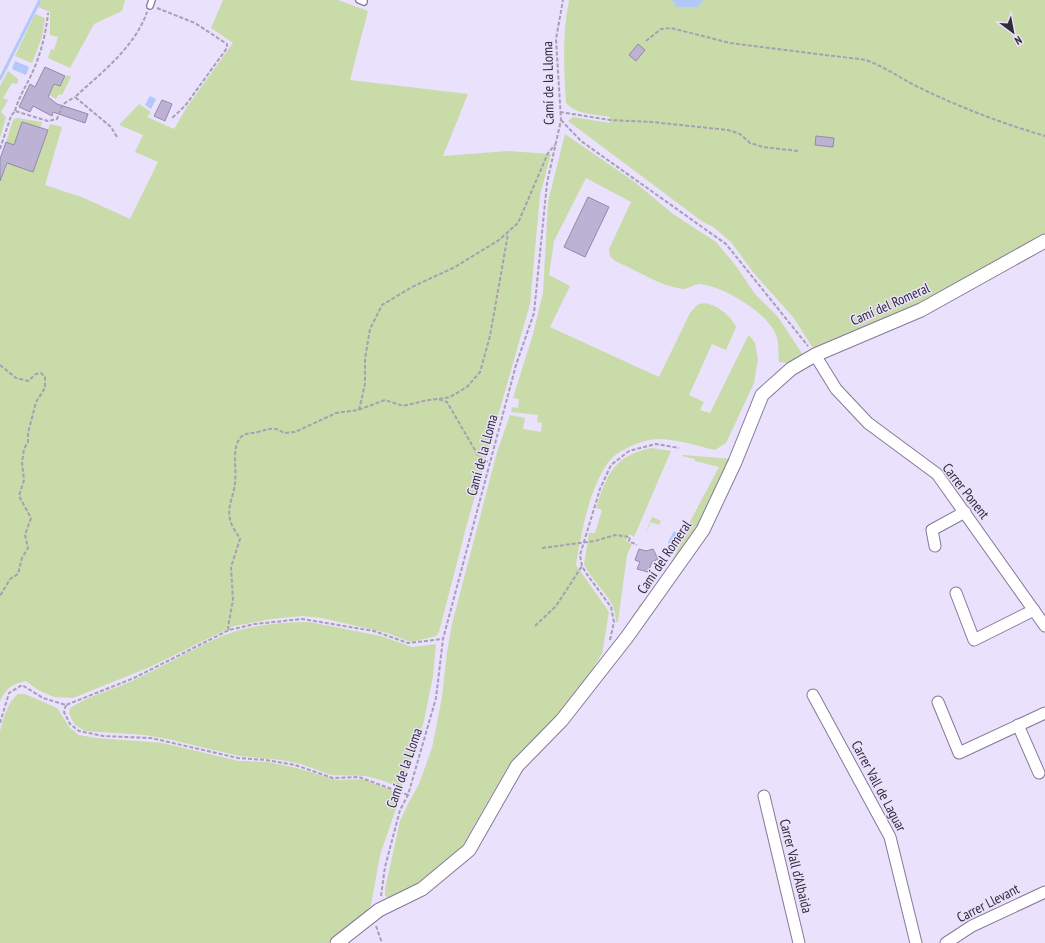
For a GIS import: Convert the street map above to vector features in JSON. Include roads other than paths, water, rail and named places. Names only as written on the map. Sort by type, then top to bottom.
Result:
[{"type":"street","name":"Camí del Romeral","points":[[337,943],[379,910],[422,889],[469,850],[517,766],[562,720],[655,600],[703,530],[735,462],[762,395],[791,369],[815,355],[921,310],[1045,241]]},
{"type":"street","name":"Carrer Ponent","points":[[815,355],[836,389],[868,422],[937,474],[1045,626]]},
{"type":"street","points":[[935,546],[932,530],[965,512]]},
{"type":"street","points":[[956,593],[974,640],[1034,610]]},
{"type":"street","name":"Carrer Vall de Laguar","points":[[813,695],[890,837],[916,943]]},
{"type":"street","points":[[938,702],[959,753],[1045,713]]},
{"type":"street","points":[[1018,725],[1039,773]]},
{"type":"street","name":"Carrer Vall d'Albaida","points":[[764,796],[799,943]]},
{"type":"street","name":"Carrer Llevant","points":[[946,943],[972,926],[1045,892]]},
{"type":"lane","points":[[359,0],[364,2],[364,0]]},
{"type":"water","points":[[672,0],[703,0],[698,7],[677,7]]},
{"type":"water","points":[[15,61],[29,67],[26,75],[12,69]]},
{"type":"water","points":[[150,96],[156,99],[151,109],[145,105]]},
{"type":"water","points":[[674,531],[679,534],[674,545],[670,546],[668,542]]},
{"type":"waterway","points":[[0,79],[40,0]]}]
